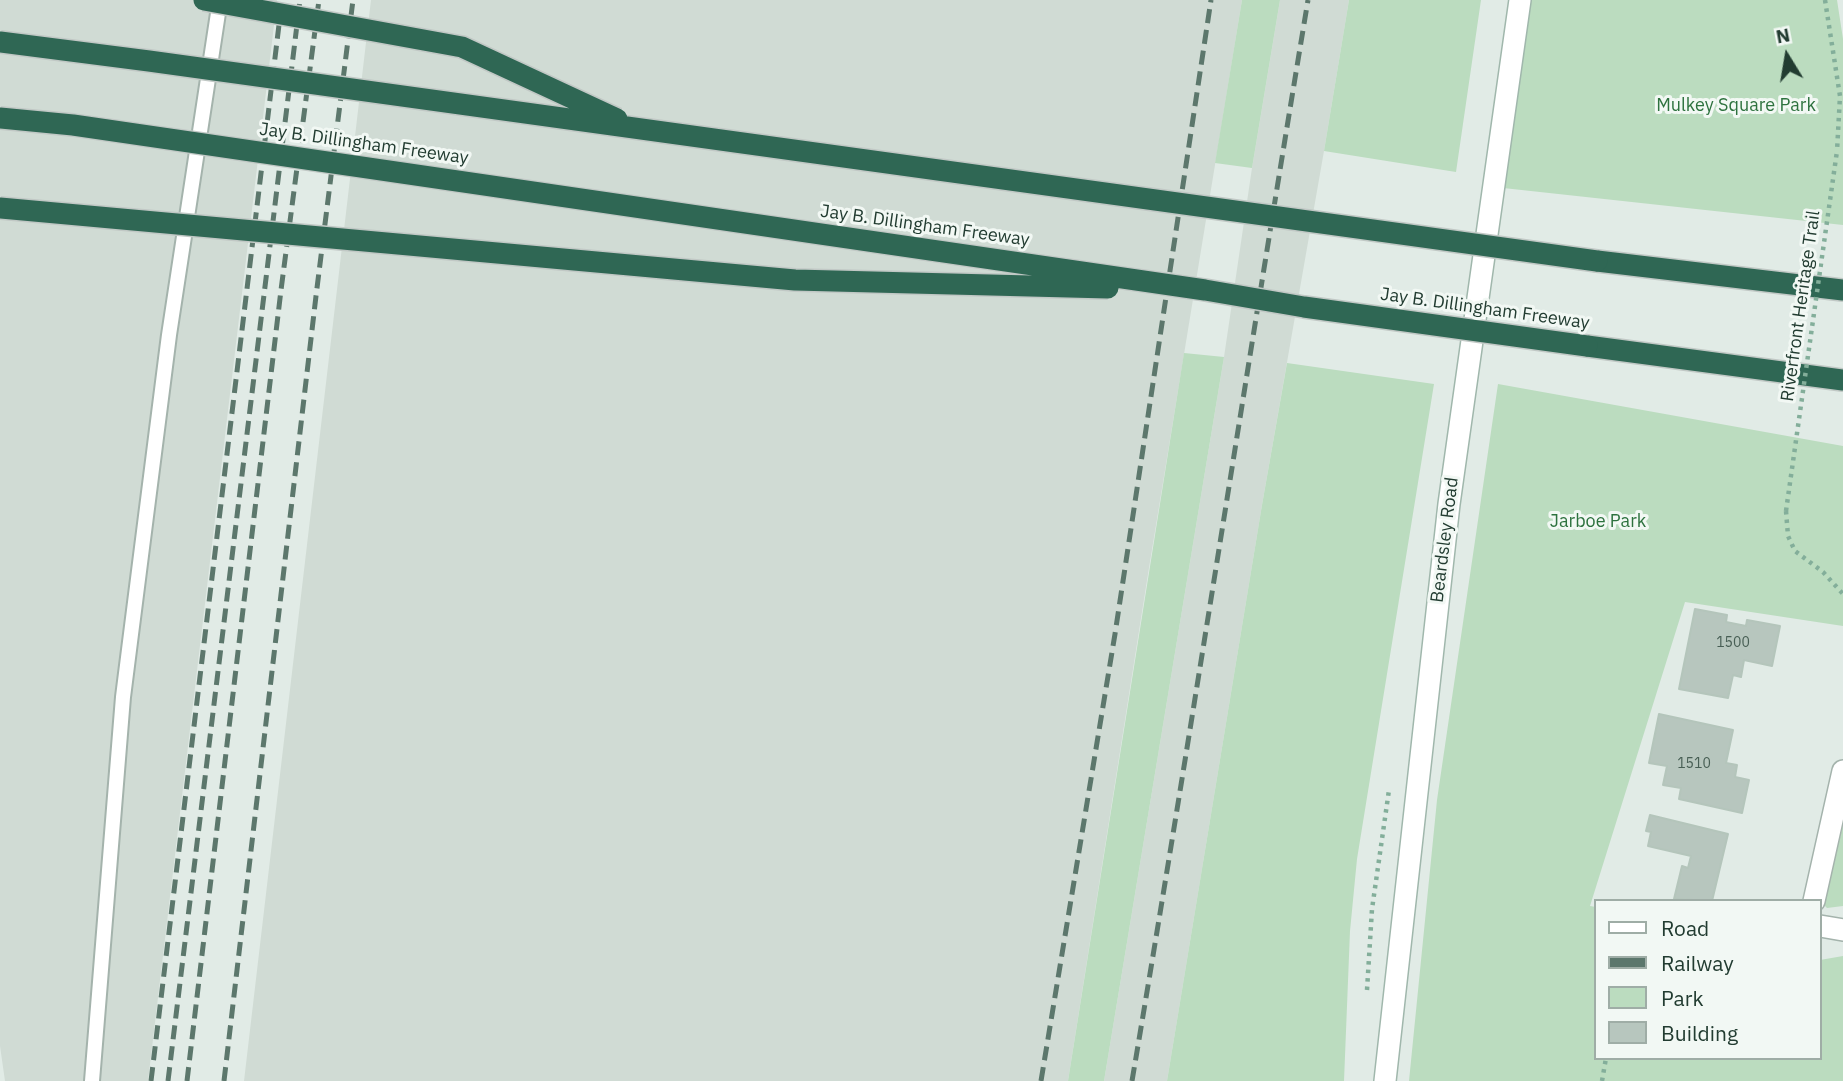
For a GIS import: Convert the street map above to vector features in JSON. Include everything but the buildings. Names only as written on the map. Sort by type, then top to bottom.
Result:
[{"type":"highway","points":[[204,0],[462,47],[638,129]]},
{"type":"highway","points":[[0,42],[1597,261],[1843,290]]},
{"type":"highway","name":"Jay B. Dillingham Freeway","points":[[0,118],[73,124],[1205,290],[1304,307],[1843,380]]},
{"type":"highway","points":[[0,208],[795,280],[1205,290]]},
{"type":"street","name":"Beardsley Road","points":[[1385,1081],[1449,504],[1520,0]]},
{"type":"street","points":[[1814,899],[1843,771]]},
{"type":"street","points":[[1822,926],[1843,930]]},
{"type":"lane","points":[[92,1081],[124,683],[169,335],[220,0]]},
{"type":"path","name":"Riverfront Heritage Trail","points":[[1825,0],[1840,96],[1837,152],[1786,510],[1788,536],[1795,551],[1824,572],[1843,594]]},
{"type":"path","points":[[1602,1081],[1606,1060]]},
{"type":"shaded area","points":[[0,0],[277,0],[148,1081],[5,1081],[0,1046]]},
{"type":"shaded area","points":[[371,0],[1242,0],[1068,1081],[244,1081]]},
{"type":"shaded area","points":[[1280,0],[1349,0],[1167,1081],[1104,1081],[1224,357]]},
{"type":"green space","points":[[1242,0],[1280,0],[1252,168],[1215,163]]},
{"type":"green space","points":[[1349,0],[1481,0],[1456,172],[1324,151]]},
{"type":"green space","name":"Mulkey Square Park","points":[[1519,0],[1837,0],[1843,39],[1843,225],[1494,187]]},
{"type":"green space","points":[[1184,353],[1224,357],[1104,1081],[1068,1081]]},
{"type":"green space","points":[[1287,363],[1434,384],[1357,859],[1350,931],[1344,1081],[1167,1081],[1262,505]]},
{"type":"green space","name":"Jarboe Park","points":[[1498,384],[1843,446],[1843,626],[1685,602],[1590,906],[1594,907],[1594,1060],[1822,1060],[1822,960],[1843,956],[1843,1081],[1409,1081],[1437,800]]},
{"type":"green space","points":[[1843,824],[1843,906],[1827,908],[1825,902]]},
{"type":"railway","points":[[151,1081],[282,0]]},
{"type":"railway","points":[[168,1081],[300,0]]},
{"type":"railway","points":[[187,1081],[281,290],[319,0]]},
{"type":"railway","points":[[224,1081],[353,0]]},
{"type":"railway","points":[[1041,1081],[1115,634],[1211,0]]},
{"type":"railway","points":[[1132,1081],[1308,0]]}]
